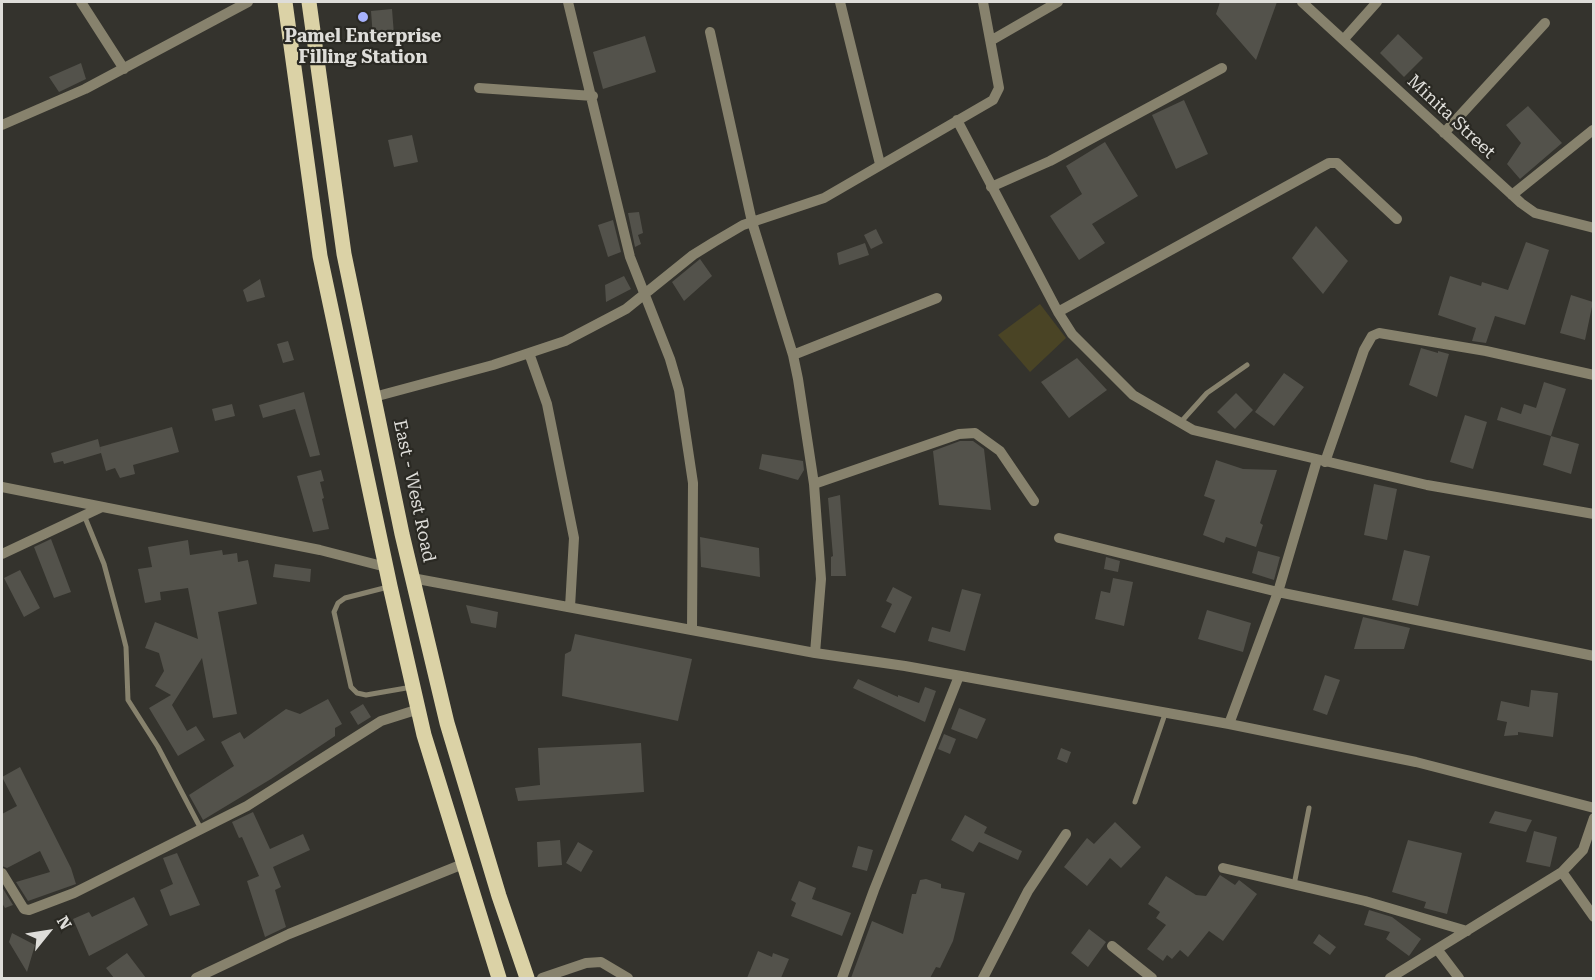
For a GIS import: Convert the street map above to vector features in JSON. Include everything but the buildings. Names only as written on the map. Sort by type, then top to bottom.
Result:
[{"type":"main road","points":[[285,2],[320,256],[390,586],[424,735],[499,978]]},
{"type":"main road","name":"East - West Road","points":[[309,2],[344,254],[412,578],[447,723],[499,896],[527,978]]},
{"type":"street","points":[[81,2],[124,69]]},
{"type":"street","points":[[2,125],[124,69],[248,2]]},
{"type":"street","points":[[568,2],[593,96],[630,257],[670,359],[679,390],[693,483],[692,630]]},
{"type":"street","points":[[840,2],[880,164]]},
{"type":"street","points":[[374,398],[565,341],[626,309],[693,255],[752,222],[824,198],[993,100],[999,88],[992,40],[983,2]]},
{"type":"street","points":[[992,40],[1058,2]]},
{"type":"street","name":"Minita Street","points":[[1302,2],[1512,195],[1535,213],[1593,228]]},
{"type":"street","points":[[1344,39],[1377,2]]},
{"type":"street","points":[[1444,133],[1545,23]]},
{"type":"street","points":[[710,32],[752,222],[793,355],[814,484],[821,579],[815,653]]},
{"type":"street","points":[[991,187],[1050,161],[1222,68]]},
{"type":"street","points":[[479,88],[593,96]]},
{"type":"street","points":[[957,120],[1058,312],[1072,334],[1133,395],[1193,430],[1427,485],[1593,514]]},
{"type":"street","points":[[1512,195],[1593,130]]},
{"type":"street","points":[[1058,312],[1329,163],[1337,163],[1397,219]]},
{"type":"street","points":[[793,355],[937,298]]},
{"type":"street","points":[[1229,724],[1278,592],[1321,461],[1364,350],[1372,336],[1379,333],[1486,351],[1593,375]]},
{"type":"street","points":[[529,353],[547,404],[574,538],[570,607]]},
{"type":"street","points":[[814,484],[959,435],[975,433],[1000,451],[1034,501]]},
{"type":"street","points":[[2,487],[320,550],[386,567]]},
{"type":"street","points":[[2,554],[102,507]]},
{"type":"street","points":[[1059,538],[1278,592],[1593,656]]},
{"type":"street","points":[[412,578],[815,653],[1229,724],[1416,762],[1593,808]]},
{"type":"street","points":[[842,978],[958,676]]},
{"type":"street","points":[[2,875],[20,907],[29,910],[74,893],[247,806],[381,721],[419,709]]},
{"type":"street","points":[[1390,978],[1562,872],[1583,850],[1593,818]]},
{"type":"street","points":[[982,978],[1028,891],[1066,834]]},
{"type":"street","points":[[196,978],[289,934],[463,864]]},
{"type":"street","points":[[1223,868],[1365,901],[1467,931]]},
{"type":"street","points":[[1562,872],[1593,917]]},
{"type":"street","points":[[1112,946],[1152,978]]},
{"type":"street","points":[[1437,949],[1459,978]]},
{"type":"street","points":[[542,978],[586,963],[601,962],[628,978]]},
{"type":"lane","points":[[1180,423],[1207,393],[1247,365]]},
{"type":"lane","points":[[84,515],[104,564],[124,639],[128,700],[158,747],[201,830]]},
{"type":"lane","points":[[390,586],[345,598],[338,603],[334,612],[351,687],[357,693],[366,694],[413,686]]},
{"type":"lane","points":[[1135,802],[1165,714]]},
{"type":"lane","points":[[1294,885],[1309,808]]},
{"type":"shaded area","points":[[1040,304],[1066,338],[1030,372],[998,335]]},
{"type":"place","name":"Pamel Enterprise Filling Station","points":[[363,17]]}]
